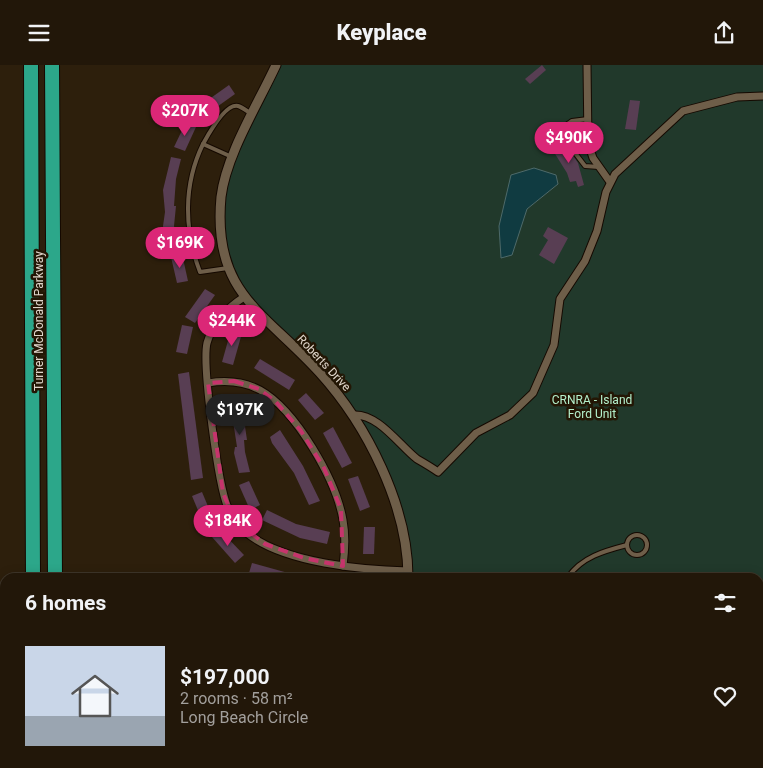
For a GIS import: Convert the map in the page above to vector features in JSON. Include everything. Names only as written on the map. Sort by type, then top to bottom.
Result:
[{"type":"highway","name":"Turner McDonald Parkway","points":[[31,65],[34,573]]},
{"type":"highway","name":"Turner McDonald Parkway","points":[[52,65],[55,573]]},
{"type":"street","name":"Roberts Drive","points":[[276,65],[232,157],[222,196],[220,224],[224,253],[229,268],[244,297],[261,317],[320,372],[352,415],[374,452],[391,491],[402,532],[408,573]]},
{"type":"street","points":[[587,65],[588,143],[599,167],[610,182]]},
{"type":"street","points":[[352,415],[362,415],[373,420],[417,459],[438,472],[476,433],[518,409],[533,393],[543,374],[556,335],[560,299],[586,261],[597,231],[610,182],[620,167],[683,111],[737,97],[763,96]]},
{"type":"street","points":[[244,297],[224,312],[211,333],[205,356],[223,493],[228,509],[249,535],[265,545],[343,566],[400,573]]},
{"type":"street","points":[[208,383],[234,381],[259,389],[276,402],[301,431],[324,468],[341,509],[345,537],[343,566]]},
{"type":"lane","points":[[229,268],[200,272],[193,253],[188,194],[195,161],[213,124],[233,106],[238,106],[253,115]]},
{"type":"lane","points":[[588,119],[572,121],[562,128],[570,145],[585,166],[599,167]]},
{"type":"lane","points":[[203,144],[232,157]]},
{"type":"lane","points":[[637,534],[644,536],[648,545],[645,552],[639,555],[629,551],[627,545],[629,539],[637,534]]},
{"type":"lane","points":[[571,573],[576,566],[601,552],[627,545]]},
{"type":"highlighted area","points":[[234,381],[259,389],[276,402],[301,431],[324,468],[341,509],[343,566],[304,558],[265,544],[235,521],[223,493],[208,383]]},
{"type":"green space","name":"CRNRA - Island Ford Unit","points":[[275,65],[763,65],[763,573],[407,573],[401,531],[375,456],[342,400],[240,291],[222,238],[221,190]],"holes":[[[556,175],[558,184],[527,209]]]},
{"type":"water","points":[[534,168],[556,175],[558,184],[527,209],[512,255],[501,258],[499,226],[511,175]]},
{"type":"building","points":[[542,65],[546,70],[530,84],[525,79]]},
{"type":"building","points":[[229,85],[235,94],[207,114],[201,105]]},
{"type":"building","points":[[630,100],[640,101],[636,130],[625,129]]},
{"type":"building","points":[[186,122],[196,127],[185,151],[174,147]]},
{"type":"building","points":[[564,142],[578,163],[584,185],[578,187],[576,181],[570,182],[567,173],[552,149]]},
{"type":"building","points":[[171,157],[181,159],[176,179],[174,206],[176,206],[174,226],[178,247],[166,247],[163,226],[165,212],[163,190]]},
{"type":"building","points":[[548,227],[568,238],[554,264],[539,255],[548,240],[543,236]]},
{"type":"building","points":[[182,254],[188,281],[177,283],[171,257]]},
{"type":"building","points":[[205,289],[215,295],[195,323],[185,317]]},
{"type":"building","points":[[182,325],[193,327],[187,354],[176,352]]},
{"type":"building","points":[[231,330],[242,333],[233,365],[222,362]]},
{"type":"building","points":[[260,359],[295,380],[289,390],[254,368]]},
{"type":"building","points":[[189,372],[203,478],[191,480],[178,374]]},
{"type":"building","points":[[306,393],[324,413],[315,420],[298,400]]},
{"type":"building","points":[[241,399],[247,440],[244,440],[245,452],[250,472],[239,473],[234,453],[235,447],[237,447],[230,401]]},
{"type":"building","points":[[333,427],[352,463],[342,468],[323,433]]},
{"type":"building","points":[[280,430],[303,466],[320,501],[309,505],[294,473],[272,443],[270,437]]},
{"type":"building","points":[[358,476],[370,507],[360,511],[348,479]]},
{"type":"building","points":[[249,481],[260,505],[250,510],[239,485]]},
{"type":"building","points":[[202,492],[215,523],[205,527],[192,496]]},
{"type":"building","points":[[267,510],[296,524],[330,532],[327,544],[300,538],[262,520]]},
{"type":"building","points":[[364,527],[375,527],[374,554],[363,554]]},
{"type":"building","points":[[220,530],[244,555],[235,563],[212,537]]},
{"type":"building","points":[[252,563],[288,573],[249,573]]}]
